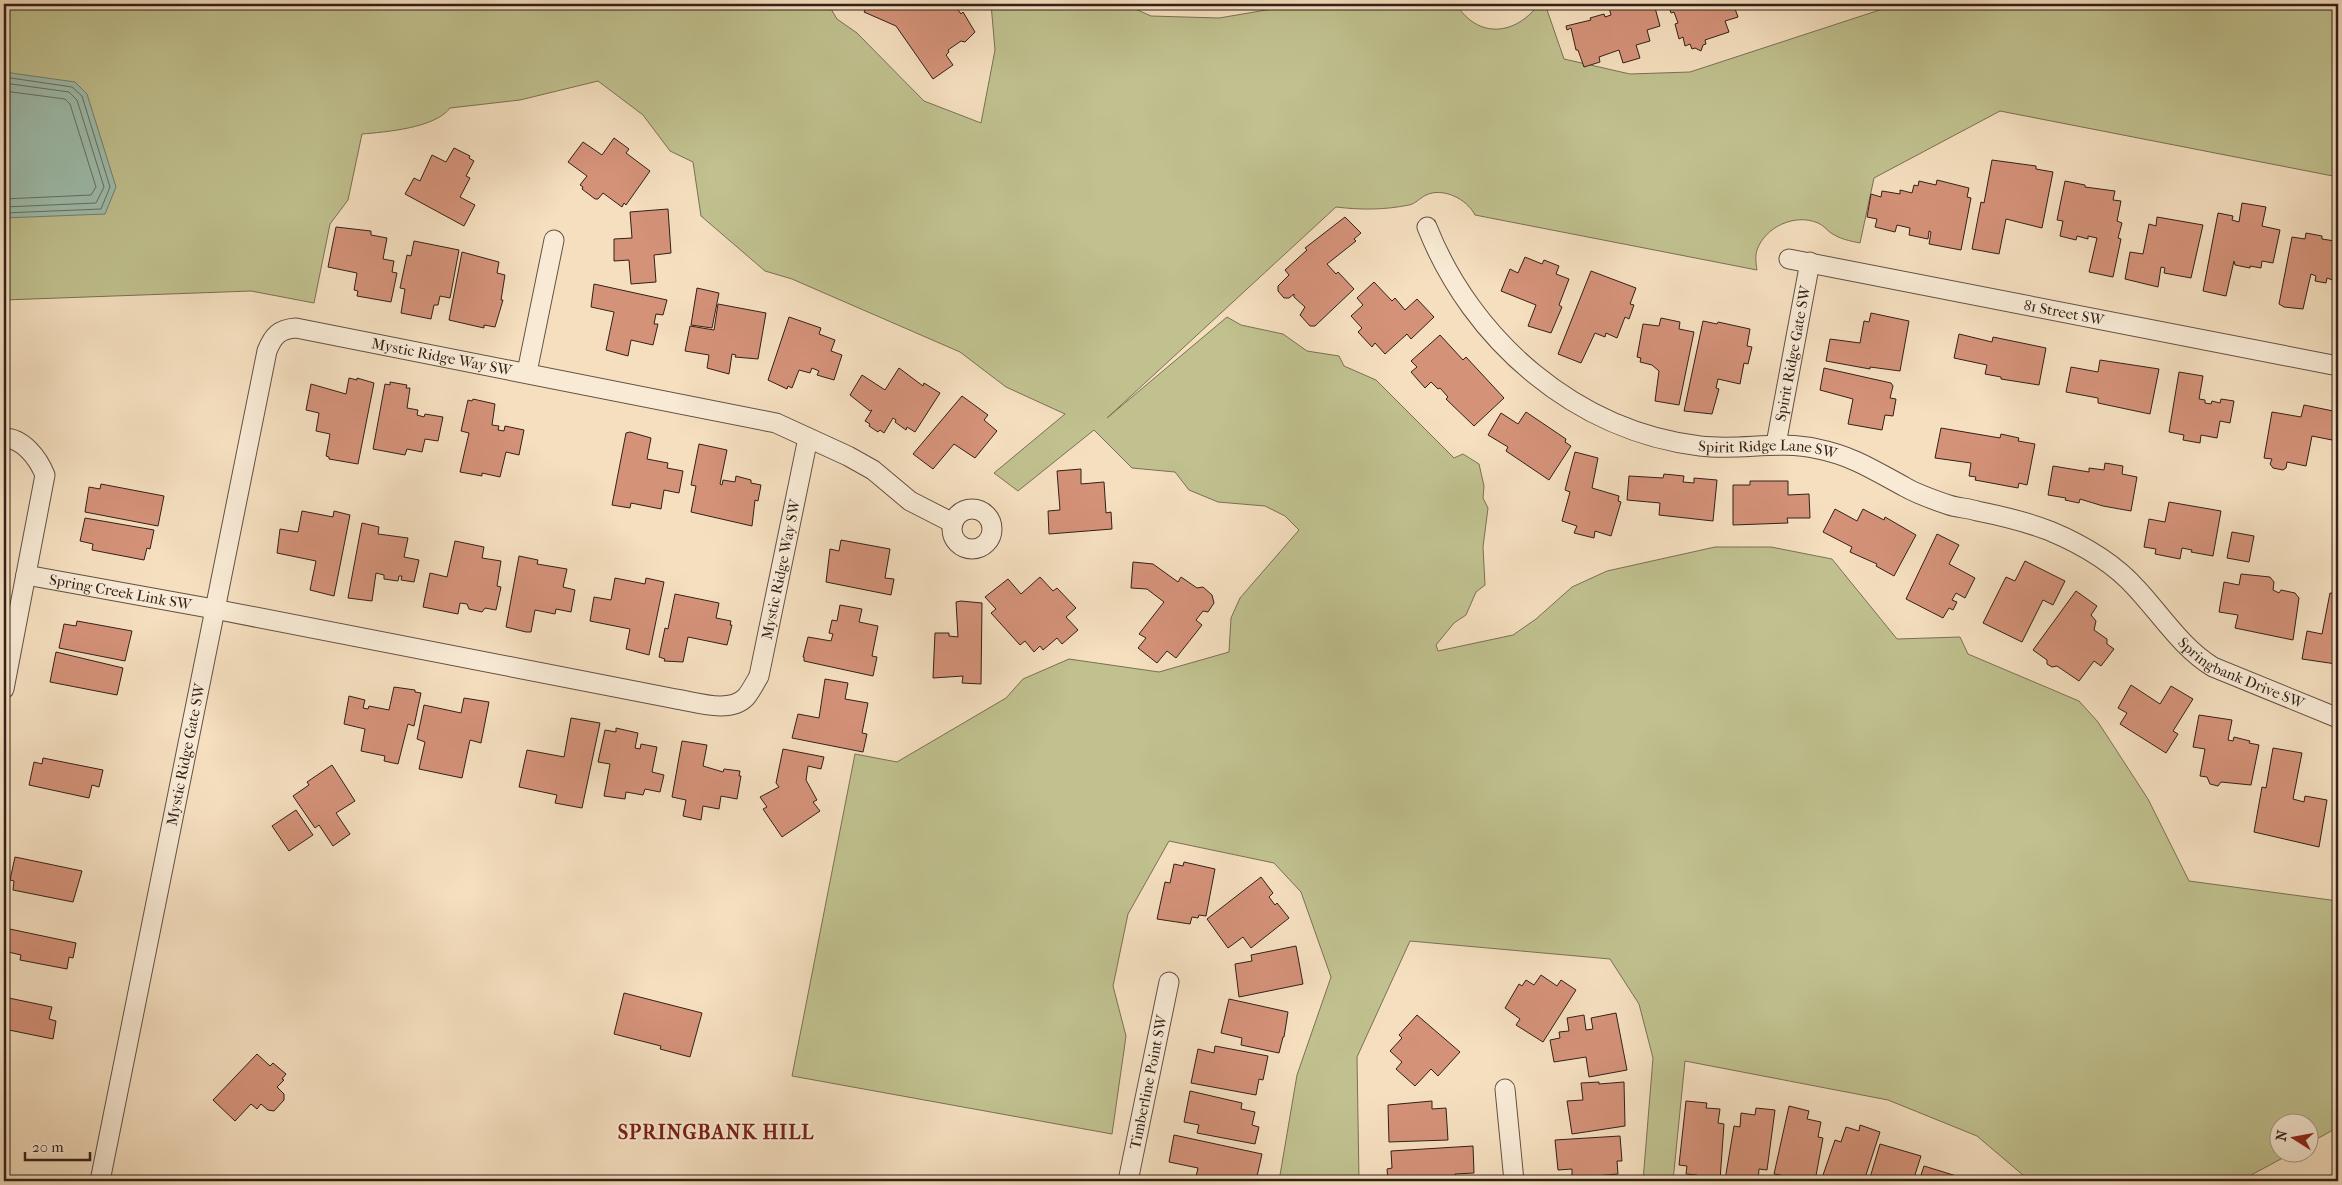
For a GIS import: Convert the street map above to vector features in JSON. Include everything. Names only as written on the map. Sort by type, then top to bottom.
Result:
[{"type":"street","name":"Spirit Ridge Lane SW","points":[[1427,227],[1445,267],[1478,318],[1522,364],[1544,382],[1573,401],[1617,424],[1682,442],[1729,449],[1776,444],[1816,448],[1848,456],[1874,468],[1904,487],[1952,506],[2013,518],[2053,532],[2089,551],[2114,568],[2135,587],[2157,613]]},
{"type":"street","points":[[527,372],[554,240]]},
{"type":"street","name":"81 Street SW","points":[[1790,260],[1810,262],[2338,366]]},
{"type":"street","name":"Spirit Ridge Gate SW","points":[[1776,444],[1810,262]]},
{"type":"street","name":"Mystic Ridge Way SW","points":[[214,608],[714,705],[731,705],[745,698],[759,676],[808,438],[776,422],[527,372],[296,328],[279,332]]},
{"type":"street","name":"Mystic Ridge Gate SW","points":[[100,1181],[266,351],[272,338],[279,332]]},
{"type":"street","points":[[4,438],[16,439],[40,462],[45,475],[4,689]]},
{"type":"street","points":[[808,438],[848,456],[873,470],[910,501],[953,524]]},
{"type":"street","name":"Spring Creek Link SW","points":[[26,575],[214,608]]},
{"type":"street","name":"Springbank Drive SW","points":[[2157,613],[2190,651],[2213,667],[2338,718]]},
{"type":"street","name":"Timberline Point SW","points":[[1128,1181],[1169,982]]},
{"type":"street","points":[[1504,1089],[1514,1181]]},
{"type":"green space","points":[[4,4],[831,4],[831,9],[837,19],[857,33],[924,101],[981,123],[995,50],[991,4],[1124,4],[1151,16],[1219,18],[1302,4],[1456,4],[1475,23],[1486,28],[1497,29],[1519,22],[1539,4],[1545,4],[1564,59],[1630,74],[1690,72],[1898,4],[2338,4],[2338,177],[2000,111],[1874,178],[1860,243],[1838,237],[1818,223],[1809,220],[1791,221],[1774,229],[1761,242],[1756,255],[1757,270],[1475,215],[1466,204],[1454,196],[1440,192],[1426,195],[1411,204],[1400,207],[1354,209],[1336,207],[1107,418],[1227,317],[1241,325],[1283,334],[1307,351],[1339,356],[1344,366],[1376,380],[1454,458],[1463,454],[1479,464],[1484,486],[1483,498],[1488,508],[1483,547],[1485,585],[1476,592],[1466,615],[1454,623],[1436,645],[1438,651],[1513,635],[1536,619],[1572,587],[1607,571],[1715,547],[1771,547],[1832,559],[1897,639],[1960,637],[1968,654],[2079,701],[2098,722],[2148,799],[2189,881],[2338,901],[2338,1127],[2320,1137],[2320,1112],[2270,1112],[2270,1162],[2275,1162],[2240,1181],[2030,1181],[1977,1136],[1888,1100],[1685,1061],[1673,1181],[1643,1181],[1653,1058],[1639,1004],[1610,959],[1410,941],[1357,1057],[1359,1181],[1279,1181],[1297,1075],[1331,977],[1301,892],[1274,863],[1169,841],[1128,914],[1113,986],[1126,1036],[1112,1134],[792,1076],[855,754],[897,762],[1006,698],[1023,679],[1069,659],[1159,672],[1229,652],[1231,618],[1240,598],[1299,530],[1285,516],[1265,506],[1218,502],[1189,490],[1175,472],[1132,468],[1094,430],[1018,491],[994,473],[1065,414],[1006,387],[960,352],[792,279],[765,271],[701,216],[693,162],[670,151],[643,115],[598,81],[520,100],[450,108],[443,115],[433,120],[409,128],[362,134],[348,200],[330,224],[314,303],[251,291],[4,300]]},
{"type":"water","points":[[4,72],[75,82],[87,94],[116,187],[105,214],[4,218]]},
{"type":"building","points":[[868,4],[954,4],[961,14],[963,12],[975,32],[965,42],[961,41],[948,50],[949,52],[946,55],[953,65],[933,79],[896,26],[864,12]]},
{"type":"building","points":[[1608,4],[1638,4],[1639,6],[1654,4],[1660,26],[1647,30],[1650,41],[1636,45],[1640,58],[1623,63],[1619,50],[1599,57],[1600,62],[1584,67],[1578,50],[1576,50],[1571,28],[1567,30],[1566,26],[1591,20],[1590,18],[1604,14],[1605,17],[1611,15]]},
{"type":"building","points":[[1668,4],[1742,4],[1734,6],[1738,17],[1725,21],[1729,32],[1705,40],[1706,44],[1703,45],[1701,51],[1695,48],[1692,49],[1690,44],[1685,46],[1683,37],[1679,39],[1675,24],[1678,23],[1674,12],[1671,13]]},
{"type":"building","points":[[614,138],[629,149],[626,153],[650,171],[626,205],[624,203],[622,207],[603,193],[598,199],[595,199],[582,189],[583,187],[580,185],[587,176],[568,162],[583,142],[602,155]]},
{"type":"building","points":[[454,148],[470,156],[469,158],[474,161],[466,176],[470,178],[460,197],[475,205],[464,226],[405,194],[414,178],[420,181],[432,155],[446,162]]},
{"type":"building","points":[[1992,160],[2036,166],[2036,169],[2053,172],[2042,228],[2006,219],[1999,254],[1972,249],[1981,202],[1984,203]]},
{"type":"building","points":[[1937,180],[1969,188],[1967,197],[1971,198],[1961,250],[1929,244],[1931,232],[1929,231],[1928,239],[1909,235],[1910,228],[1897,225],[1895,232],[1875,227],[1877,219],[1867,217],[1871,194],[1881,197],[1882,191],[1900,194],[1900,190],[1912,193],[1914,185],[1918,186],[1919,181],[1936,185]]},
{"type":"building","points":[[2065,181],[2085,185],[2085,187],[2115,191],[2113,200],[2121,201],[2117,221],[2122,223],[2118,238],[2121,239],[2113,277],[2089,272],[2097,238],[2088,236],[2088,239],[2077,236],[2076,240],[2060,236],[2063,221],[2057,220]]},
{"type":"building","points":[[2242,203],[2266,207],[2262,226],[2280,230],[2273,263],[2262,261],[2261,268],[2250,266],[2250,268],[2235,265],[2234,261],[2226,296],[2203,291],[2218,213],[2233,216],[2232,220],[2239,222]]},
{"type":"building","points":[[668,209],[671,253],[654,255],[656,282],[631,284],[629,260],[614,261],[614,239],[632,238],[630,212]]},
{"type":"building","points":[[1345,217],[1361,233],[1354,239],[1356,241],[1327,264],[1336,274],[1338,272],[1354,289],[1315,326],[1310,326],[1300,315],[1305,307],[1294,297],[1294,294],[1289,298],[1284,298],[1278,291],[1278,286],[1289,275],[1285,270],[1307,250],[1305,248]]},
{"type":"building","points":[[2157,217],[2203,225],[2191,278],[2164,273],[2165,268],[2161,267],[2158,287],[2125,279],[2130,252],[2143,254],[2149,224],[2156,226]]},
{"type":"building","points":[[336,227],[371,231],[371,235],[387,238],[383,259],[394,261],[392,272],[397,273],[391,302],[357,296],[358,291],[354,290],[357,273],[328,267]]},
{"type":"building","points":[[2306,233],[2322,236],[2322,239],[2335,241],[2338,239],[2338,282],[2327,278],[2326,283],[2315,281],[2316,276],[2311,274],[2303,309],[2284,307],[2279,304],[2292,237],[2305,239]]},
{"type":"building","points":[[414,241],[459,250],[450,298],[440,296],[438,305],[434,305],[431,319],[401,313],[405,289],[400,288],[407,255],[411,256]]},
{"type":"building","points":[[462,252],[499,262],[497,273],[505,275],[501,300],[503,300],[495,327],[484,325],[484,328],[449,320]]},
{"type":"building","points":[[1525,257],[1542,264],[1544,260],[1559,266],[1556,274],[1569,279],[1559,305],[1562,307],[1551,333],[1528,326],[1536,305],[1501,291],[1510,269],[1518,273]]},
{"type":"building","points":[[1591,271],[1636,288],[1630,304],[1634,305],[1629,319],[1625,317],[1617,338],[1606,333],[1605,337],[1595,333],[1581,363],[1558,354]]},
{"type":"building","points":[[1374,282],[1392,301],[1395,298],[1405,310],[1417,299],[1434,317],[1411,339],[1407,334],[1385,354],[1375,343],[1372,347],[1358,332],[1362,328],[1351,316],[1363,305],[1357,298]]},
{"type":"building","points":[[594,284],[667,300],[663,315],[656,314],[654,324],[658,324],[653,345],[631,340],[628,356],[606,350],[614,312],[591,307]]},
{"type":"building","points":[[697,288],[719,293],[712,328],[691,325]]},
{"type":"building","points":[[718,304],[766,313],[758,359],[735,357],[736,355],[732,354],[729,374],[707,368],[709,355],[685,351],[690,326],[714,330]]},
{"type":"building","points":[[1871,313],[1909,321],[1900,371],[1870,367],[1870,369],[1826,361],[1830,339],[1860,343],[1864,321],[1869,322]]},
{"type":"building","points":[[789,317],[821,328],[819,334],[835,340],[831,351],[842,355],[834,380],[817,375],[819,371],[812,368],[810,373],[799,370],[792,388],[788,386],[787,389],[768,380]]},
{"type":"building","points":[[1661,318],[1680,322],[1679,329],[1694,332],[1679,405],[1655,401],[1659,371],[1652,365],[1640,362],[1641,358],[1637,357],[1643,324],[1659,326]]},
{"type":"building","points":[[1703,321],[1717,324],[1718,322],[1750,329],[1747,346],[1752,347],[1748,364],[1744,363],[1740,384],[1718,379],[1716,388],[1719,389],[1712,414],[1684,411]]},
{"type":"building","points":[[1959,334],[1992,342],[1993,337],[2046,348],[2039,385],[2001,379],[2001,377],[1985,374],[1987,365],[1954,358]]},
{"type":"building","points":[[1440,335],[1463,360],[1466,357],[1504,398],[1474,426],[1446,399],[1448,397],[1440,388],[1438,389],[1431,382],[1425,388],[1411,372],[1417,367],[1411,361]]},
{"type":"building","points":[[2100,360],[2159,369],[2150,414],[2098,403],[2098,398],[2066,392],[2071,367],[2098,372]]},
{"type":"building","points":[[899,368],[923,386],[924,383],[940,393],[915,432],[907,427],[906,430],[895,422],[896,420],[893,418],[884,433],[880,430],[878,432],[865,421],[872,410],[870,411],[850,395],[862,375],[885,390]]},
{"type":"building","points":[[1824,368],[1891,383],[1893,386],[1890,398],[1896,399],[1893,416],[1885,415],[1882,430],[1848,424],[1853,399],[1820,390]]},
{"type":"building","points":[[2179,372],[2203,376],[2199,399],[2205,400],[2205,403],[2211,404],[2212,401],[2220,403],[2221,399],[2234,401],[2230,423],[2220,421],[2217,438],[2201,435],[2200,443],[2183,440],[2184,435],[2169,432]]},
{"type":"building","points":[[349,378],[357,380],[357,378],[374,383],[358,464],[329,459],[326,456],[330,434],[316,431],[319,413],[306,410],[311,384],[346,394]]},
{"type":"building","points":[[390,382],[407,385],[406,388],[410,388],[407,408],[418,410],[417,415],[424,417],[425,414],[443,417],[438,441],[425,439],[422,452],[407,449],[405,455],[373,449],[385,384],[390,385]]},
{"type":"building","points":[[962,396],[988,415],[984,420],[997,431],[975,458],[954,444],[933,469],[913,454]]},
{"type":"building","points":[[473,399],[495,404],[492,425],[499,426],[498,430],[504,431],[505,426],[524,430],[519,455],[506,452],[500,477],[482,473],[482,476],[460,472],[469,433],[461,431],[468,400],[472,401]]},
{"type":"building","points":[[2304,405],[2338,412],[2332,440],[2312,436],[2306,466],[2287,462],[2286,468],[2283,470],[2273,468],[2270,464],[2272,459],[2264,458],[2272,412],[2301,417]]},
{"type":"building","points":[[1526,412],[1566,439],[1565,442],[1571,446],[1549,480],[1506,451],[1508,447],[1488,435],[1501,413],[1518,424]]},
{"type":"building","points":[[1941,428],[2000,438],[2001,434],[2019,438],[2018,441],[2035,444],[2027,485],[2019,483],[2018,488],[1975,480],[1976,477],[1969,476],[1971,463],[1935,458]]},
{"type":"building","points":[[630,432],[651,438],[647,459],[668,463],[667,468],[683,471],[679,493],[664,490],[661,509],[631,503],[630,508],[612,505],[626,433]]},
{"type":"building","points":[[699,444],[727,450],[720,484],[722,485],[723,480],[735,482],[736,476],[751,480],[751,483],[761,485],[758,501],[755,500],[752,526],[691,512],[696,486],[691,485]]},
{"type":"building","points":[[1575,452],[1598,458],[1592,488],[1619,496],[1618,501],[1621,502],[1611,536],[1595,531],[1594,538],[1574,533],[1577,526],[1562,521],[1570,492],[1565,490]]},
{"type":"building","points":[[2105,463],[2123,466],[2122,474],[2137,477],[2131,511],[2103,506],[2080,499],[2079,503],[2065,500],[2066,498],[2048,495],[2053,466],[2089,472],[2089,468],[2104,470]]},
{"type":"building","points":[[1081,469],[1081,484],[1104,482],[1106,513],[1111,512],[1112,529],[1049,534],[1048,511],[1060,510],[1057,471]]},
{"type":"building","points":[[1664,474],[1684,476],[1683,482],[1694,483],[1694,478],[1717,480],[1713,521],[1659,515],[1660,503],[1627,500],[1629,476],[1663,478]]},
{"type":"building","points":[[1750,481],[1788,481],[1788,495],[1809,494],[1810,518],[1787,518],[1788,523],[1733,525],[1733,485],[1750,485]]},
{"type":"building","points":[[101,484],[164,496],[158,526],[85,512],[89,487],[100,489]]},
{"type":"building","points":[[2169,502],[2221,511],[2213,556],[2191,552],[2192,550],[2182,548],[2180,559],[2155,554],[2156,549],[2144,547],[2149,519],[2165,522]]},
{"type":"building","points":[[1835,509],[1857,521],[1863,509],[1884,520],[1885,517],[1916,535],[1894,576],[1876,566],[1877,564],[1850,552],[1852,547],[1823,532]]},
{"type":"building","points":[[302,511],[333,517],[334,511],[350,515],[334,596],[310,590],[316,561],[277,553],[280,529],[298,532]]},
{"type":"building","points":[[85,518],[154,530],[150,549],[147,548],[144,560],[92,550],[93,544],[80,541]]},
{"type":"building","points":[[362,523],[379,527],[378,534],[408,538],[404,557],[419,560],[414,582],[401,580],[402,576],[399,576],[398,581],[384,579],[384,575],[376,573],[372,601],[348,598]]},
{"type":"building","points":[[2232,532],[2254,536],[2249,562],[2227,558]]},
{"type":"building","points":[[1937,534],[1959,545],[1949,564],[1975,578],[1965,598],[1956,593],[1952,600],[1957,602],[1953,610],[1949,608],[1943,618],[1906,599]]},
{"type":"building","points":[[841,540],[890,549],[885,578],[894,579],[891,595],[826,582],[830,549],[839,551]]},
{"type":"building","points":[[455,541],[484,547],[482,558],[501,561],[497,586],[501,587],[496,610],[485,608],[482,612],[469,609],[467,604],[460,603],[458,614],[423,607],[430,573],[447,577]]},
{"type":"building","points":[[519,556],[538,560],[537,564],[567,569],[563,587],[575,590],[571,612],[556,609],[555,614],[535,610],[531,632],[506,627]]},
{"type":"building","points":[[2025,561],[2065,581],[2053,605],[2043,600],[2022,642],[1983,623],[2006,577],[2015,581]]},
{"type":"building","points":[[1133,562],[1153,564],[1178,582],[1181,577],[1197,588],[1203,587],[1212,595],[1214,603],[1208,612],[1203,611],[1196,620],[1202,625],[1176,658],[1167,651],[1157,663],[1138,648],[1146,638],[1139,634],[1164,602],[1147,589],[1131,588]]},
{"type":"building","points":[[2241,574],[2270,577],[2274,582],[2273,590],[2279,593],[2281,590],[2295,593],[2299,598],[2293,640],[2235,628],[2238,615],[2219,612],[2224,582],[2239,585]]},
{"type":"building","points":[[1040,577],[1053,591],[1057,588],[1076,608],[1066,617],[1078,630],[1062,644],[1057,638],[1043,650],[1040,646],[1034,652],[1025,641],[1020,645],[991,613],[996,609],[985,597],[1008,579],[1021,594]]},
{"type":"building","points":[[615,578],[645,584],[646,578],[664,582],[649,655],[626,649],[630,629],[590,621],[594,597],[611,600]]},
{"type":"building","points":[[2076,591],[2097,606],[2091,615],[2096,621],[2094,630],[2107,639],[2107,644],[2114,649],[2101,666],[2094,661],[2079,681],[2057,666],[2052,667],[2047,664],[2047,660],[2033,650]]},
{"type":"building","points":[[2330,593],[2338,594],[2338,654],[2336,664],[2302,659],[2307,631],[2322,634]]},
{"type":"building","points":[[675,594],[719,603],[716,618],[731,621],[730,625],[732,625],[727,645],[688,637],[683,662],[664,661],[665,659],[659,657],[665,628],[668,629]]},
{"type":"building","points":[[956,602],[982,603],[981,684],[962,683],[963,676],[933,678],[935,633],[949,633],[949,636],[958,637]]},
{"type":"building","points":[[840,605],[862,609],[859,622],[878,626],[872,656],[877,657],[873,676],[804,661],[803,657],[808,637],[831,641],[833,634],[829,633],[832,620],[837,621]]},
{"type":"building","points":[[77,621],[132,631],[125,661],[59,648],[64,624],[76,626]]},
{"type":"building","points":[[56,652],[123,668],[117,695],[50,682]]},
{"type":"building","points":[[825,679],[848,683],[845,699],[868,703],[862,733],[867,734],[863,752],[792,738],[798,714],[819,718]]},
{"type":"building","points":[[2131,685],[2160,704],[2171,686],[2193,699],[2173,731],[2178,734],[2166,753],[2120,724],[2127,713],[2118,708]]},
{"type":"building","points":[[394,687],[415,690],[415,692],[421,693],[414,726],[408,724],[398,764],[384,761],[385,756],[361,751],[365,729],[344,724],[349,696],[365,700],[363,708],[368,709],[369,706],[389,710]]},
{"type":"building","points":[[464,698],[489,702],[481,743],[470,740],[462,778],[419,769],[425,742],[417,739],[424,705],[461,713]]},
{"type":"building","points":[[2199,715],[2232,720],[2228,740],[2233,741],[2234,737],[2259,745],[2251,785],[2221,782],[2218,786],[2210,784],[2207,777],[2200,776],[2205,749],[2193,747]]},
{"type":"building","points":[[571,718],[600,723],[582,808],[555,803],[557,795],[519,787],[527,750],[564,757]]},
{"type":"building","points":[[616,728],[638,733],[635,748],[640,749],[641,744],[657,747],[652,772],[664,775],[660,792],[645,789],[643,795],[626,792],[625,799],[604,796],[610,764],[598,762],[605,730],[616,732]]},
{"type":"building","points":[[682,741],[707,745],[703,766],[723,772],[724,769],[740,771],[739,776],[741,776],[737,799],[721,796],[719,809],[703,806],[701,820],[683,816],[686,800],[672,797]]},
{"type":"building","points":[[2273,748],[2302,753],[2293,799],[2304,802],[2305,796],[2327,800],[2319,847],[2254,832],[2262,787],[2266,788]]},
{"type":"building","points":[[783,749],[824,757],[821,769],[808,766],[806,780],[817,800],[813,802],[820,811],[782,837],[763,809],[767,807],[760,797],[779,787],[776,783]]},
{"type":"building","points":[[43,758],[103,770],[99,787],[92,785],[89,798],[29,785],[34,762],[42,764]]},
{"type":"building","points":[[332,765],[355,801],[336,813],[350,834],[333,846],[319,825],[315,828],[293,796],[309,785],[307,782]]},
{"type":"building","points":[[296,810],[313,835],[289,851],[272,826]]},
{"type":"building","points":[[15,857],[82,871],[73,902],[13,890],[14,881],[10,880]]},
{"type":"building","points":[[1184,862],[1215,869],[1206,916],[1192,917],[1190,924],[1157,919],[1165,882],[1170,883],[1174,864],[1183,866]]},
{"type":"building","points":[[1261,877],[1273,893],[1269,897],[1275,905],[1277,903],[1289,918],[1251,948],[1243,937],[1228,948],[1207,919]]},
{"type":"building","points":[[5,928],[76,943],[73,958],[69,957],[67,969],[20,960],[21,955],[4,951]]},
{"type":"building","points":[[1296,946],[1303,984],[1239,997],[1235,964],[1252,961],[1251,955]]},
{"type":"building","points":[[1541,975],[1557,986],[1561,980],[1576,990],[1543,1042],[1516,1025],[1520,1019],[1505,1008],[1519,984],[1522,986],[1526,980],[1534,985]]},
{"type":"building","points":[[624,993],[702,1013],[690,1057],[660,1049],[661,1046],[614,1034]]},
{"type":"building","points":[[4,997],[52,1007],[49,1019],[56,1021],[53,1039],[4,1029]]},
{"type":"building","points":[[1229,999],[1288,1012],[1279,1053],[1241,1045],[1242,1038],[1221,1033]]},
{"type":"building","points":[[1616,1013],[1627,1070],[1589,1077],[1586,1057],[1554,1062],[1550,1040],[1560,1038],[1559,1032],[1569,1031],[1567,1018],[1584,1015],[1586,1030],[1593,1029],[1591,1018]]},
{"type":"building","points":[[1417,1015],[1460,1052],[1438,1076],[1431,1069],[1415,1086],[1396,1069],[1402,1062],[1390,1051],[1402,1038],[1399,1035]]},
{"type":"building","points":[[1215,1046],[1268,1056],[1263,1080],[1259,1079],[1256,1095],[1191,1083],[1198,1049],[1214,1053]]},
{"type":"building","points":[[257,1054],[270,1066],[273,1063],[286,1074],[282,1079],[284,1080],[277,1087],[284,1094],[284,1100],[274,1111],[268,1110],[261,1104],[257,1109],[251,1104],[235,1121],[213,1100]]},
{"type":"building","points":[[1599,1082],[1599,1084],[1624,1082],[1625,1126],[1572,1134],[1567,1101],[1583,1100],[1581,1083]]},
{"type":"building","points":[[1190,1091],[1242,1103],[1241,1109],[1255,1112],[1252,1125],[1259,1127],[1255,1144],[1197,1133],[1199,1125],[1184,1122]]},
{"type":"building","points":[[1432,1101],[1432,1109],[1446,1108],[1448,1140],[1389,1142],[1388,1105]]},
{"type":"building","points":[[1686,1101],[1707,1103],[1706,1108],[1720,1109],[1718,1123],[1724,1124],[1720,1180],[1697,1178],[1697,1175],[1686,1174],[1687,1166],[1679,1165]]},
{"type":"building","points":[[1789,1106],[1809,1111],[1807,1119],[1821,1122],[1818,1137],[1823,1138],[1815,1181],[1780,1181],[1781,1175],[1774,1174]]},
{"type":"building","points":[[1756,1108],[1775,1110],[1767,1170],[1759,1169],[1758,1181],[1725,1180],[1734,1126],[1740,1127],[1741,1113],[1755,1115]]},
{"type":"building","points":[[1860,1125],[1880,1132],[1864,1181],[1821,1181],[1835,1140],[1841,1142],[1846,1127],[1859,1131]]},
{"type":"building","points":[[1174,1135],[1262,1154],[1256,1181],[1195,1181],[1198,1168],[1169,1162]]},
{"type":"building","points":[[1620,1136],[1622,1161],[1617,1161],[1618,1174],[1572,1178],[1572,1169],[1558,1170],[1555,1140]]},
{"type":"building","points":[[1880,1144],[1921,1156],[1913,1181],[1869,1181]]},
{"type":"building","points":[[1473,1146],[1474,1173],[1455,1174],[1455,1180],[1388,1181],[1387,1169],[1392,1168],[1391,1151]]},
{"type":"building","points":[[1924,1166],[1963,1178],[1962,1181],[1919,1181]]},
{"type":"district","name":"SPRINGBANK HILL","points":[[716,1132]]}]
